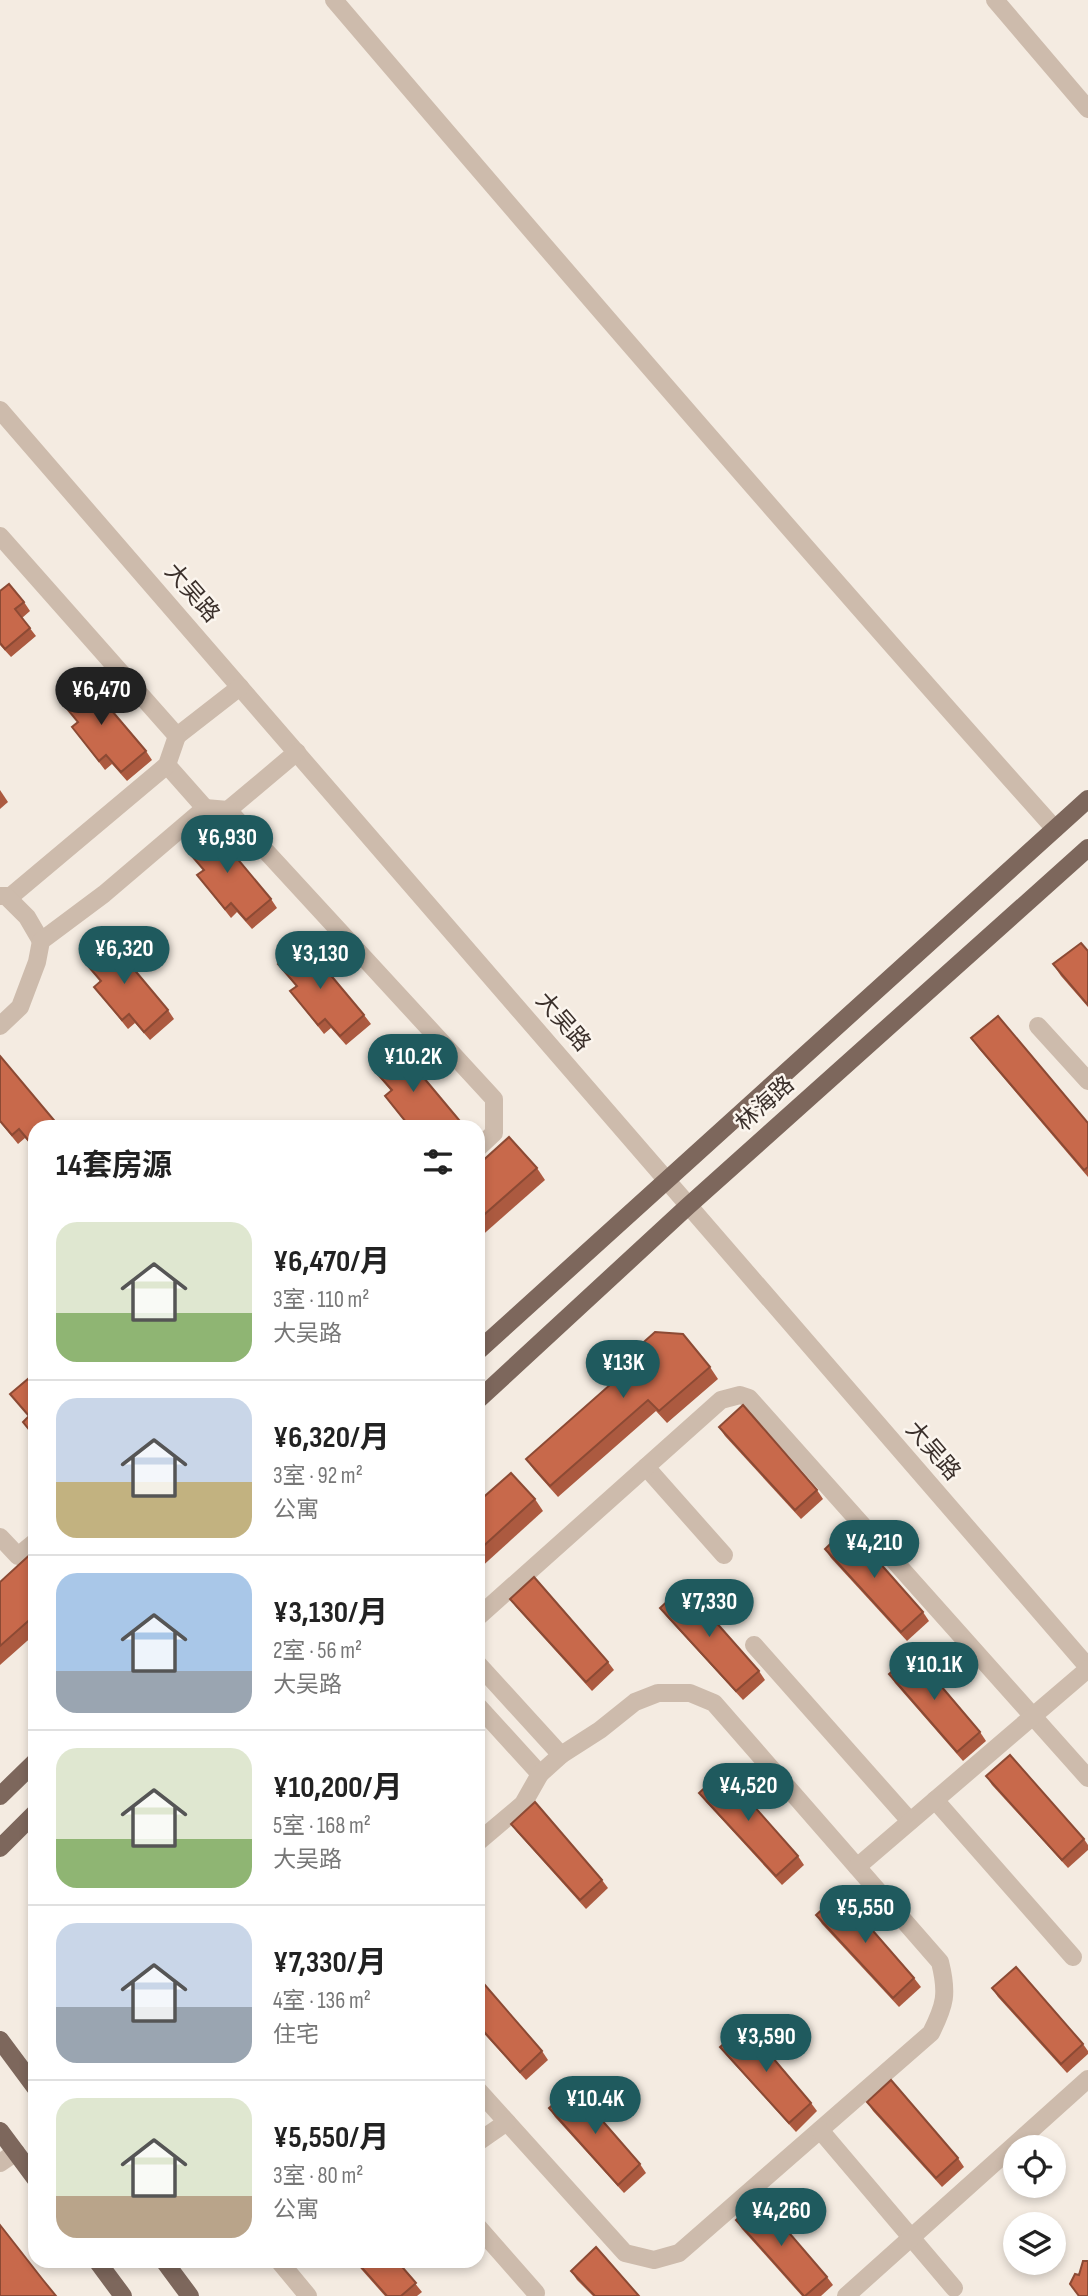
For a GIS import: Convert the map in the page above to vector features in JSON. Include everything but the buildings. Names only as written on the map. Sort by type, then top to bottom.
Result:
[{"type":"main road","name":"林海路","points":[[485,1345],[1088,799]]},
{"type":"main road","name":"林海路","points":[[485,1394],[687,1207],[1088,848]]},
{"type":"main road","points":[[0,1796],[28,1769]]},
{"type":"main road","points":[[0,1848],[28,1820]]},
{"type":"main road","points":[[0,2040],[28,2078]]},
{"type":"main road","points":[[0,2131],[28,2168]]},
{"type":"main road","points":[[102,2268],[123,2296]]},
{"type":"main road","points":[[169,2268],[190,2296]]},
{"type":"street","points":[[334,0],[747,480],[1055,829]]},
{"type":"street","points":[[995,0],[1088,109]]},
{"type":"street","name":"大吴路","points":[[0,410],[1088,1668]]},
{"type":"street","points":[[0,536],[177,736]]},
{"type":"street","points":[[3,896],[11,896],[167,765],[177,736],[240,687]]},
{"type":"street","points":[[228,810],[297,752]]},
{"type":"street","points":[[167,765],[205,808],[228,810],[494,1099],[494,1133],[485,1141]]},
{"type":"street","points":[[41,941],[104,894],[205,808]]},
{"type":"street","points":[[0,1027],[20,1007],[37,962],[41,941],[27,917],[3,896]]},
{"type":"street","points":[[1038,1026],[1088,1082]]},
{"type":"street","points":[[485,1611],[721,1400],[740,1395],[749,1398],[1088,1778]]},
{"type":"street","points":[[646,1467],[724,1555]]},
{"type":"street","points":[[0,1536],[18,1556],[28,1548]]},
{"type":"street","points":[[754,1645],[910,1821]]},
{"type":"street","points":[[857,1867],[1088,1668]]},
{"type":"street","points":[[485,1672],[561,1755]]},
{"type":"street","points":[[485,1836],[523,1804],[540,1774],[561,1755],[600,1730],[635,1702],[658,1693],[690,1693],[714,1703],[940,1962],[946,1987],[943,2009],[931,2033],[678,2253],[654,2260],[625,2253],[485,2098]]},
{"type":"street","points":[[485,1714],[540,1774]]},
{"type":"street","points":[[935,1800],[1073,1957]]},
{"type":"street","points":[[846,2296],[1088,2079]]},
{"type":"street","points":[[485,2137],[507,2122]]},
{"type":"street","points":[[820,2130],[954,2288]]},
{"type":"street","points":[[0,2163],[16,2152]]},
{"type":"street","points":[[485,2235],[536,2293]]},
{"type":"street","points":[[285,2268],[308,2296]]}]
